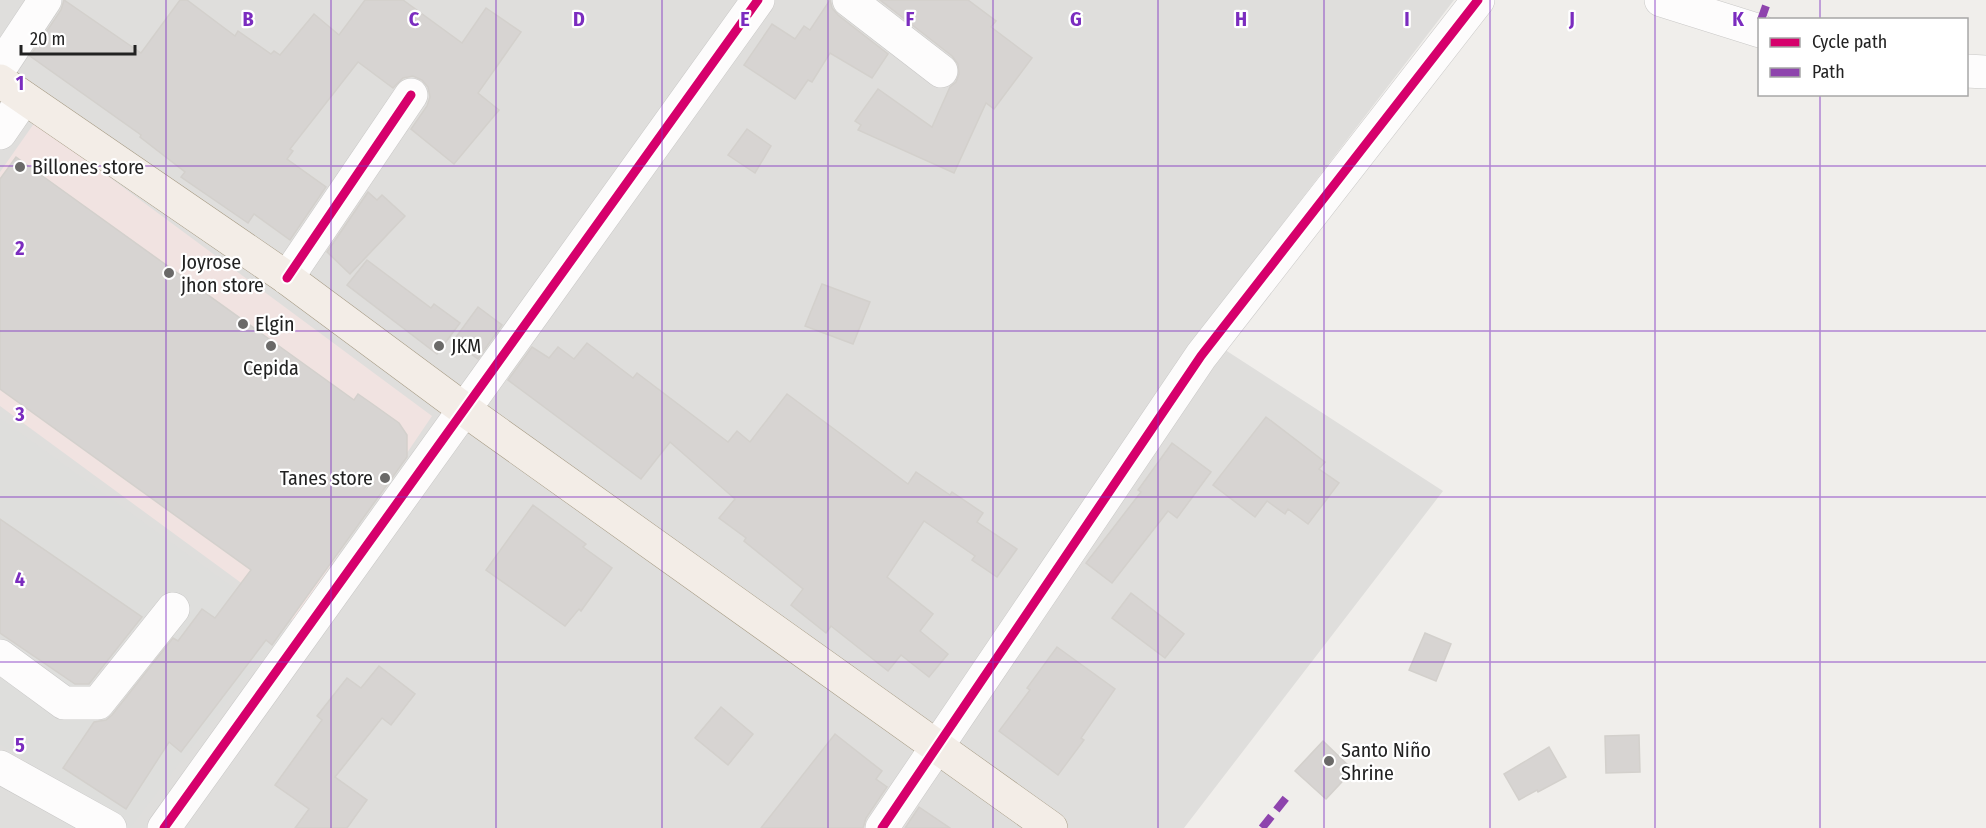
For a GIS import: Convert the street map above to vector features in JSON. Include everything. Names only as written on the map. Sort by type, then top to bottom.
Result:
[{"type":"main road","points":[[12,89],[287,278],[465,410],[1051,828]]},
{"type":"street","points":[[0,68],[45,0]]},
{"type":"street","points":[[164,828],[758,0]]},
{"type":"street","points":[[849,0],[941,71]]},
{"type":"street","points":[[882,828],[1201,356],[1478,0]]},
{"type":"street","points":[[1661,0],[1758,30]]},
{"type":"street","points":[[1968,71],[1986,72]]},
{"type":"street","points":[[0,133],[12,89]]},
{"type":"street","points":[[287,278],[411,95]]},
{"type":"street","points":[[0,656],[64,703],[98,703],[173,609]]},
{"type":"street","points":[[0,767],[110,828]]},
{"type":"shaded area","points":[[0,0],[1454,0],[1199,333],[1443,491],[1184,828],[0,828]]},
{"type":"shaded area","points":[[35,122],[432,416],[293,621],[0,406],[0,172]]},
{"type":"shaded area","points":[[0,418],[285,625],[130,828],[123,828],[0,744]]},
{"type":"building","points":[[64,0],[141,53],[180,0],[187,0],[235,36],[238,31],[271,54],[274,51],[280,55],[314,14],[339,35],[365,0],[403,0],[462,43],[486,8],[521,32],[478,93],[499,110],[454,164],[411,129],[427,106],[430,97],[428,87],[422,80],[413,76],[403,78],[393,88],[358,62],[290,149],[293,151],[287,159],[326,187],[290,240],[254,214],[248,223],[181,177],[185,172],[140,137],[141,135],[30,56],[61,10]]},
{"type":"building","points":[[830,0],[832,8],[838,15],[888,54],[872,78],[830,53],[812,82],[808,80],[795,99],[744,65],[772,24],[795,39],[804,26],[810,30]]},
{"type":"building","points":[[880,0],[968,0],[996,21],[991,27],[1032,58],[994,109],[986,103],[954,173],[858,130],[861,125],[855,121],[878,89],[932,127],[950,87],[956,82],[959,74],[958,64],[952,56]]},
{"type":"building","points":[[747,129],[771,146],[755,173],[728,155]]},
{"type":"building","points":[[16,157],[354,400],[358,394],[371,403],[399,423],[407,435],[407,457],[272,645],[266,640],[181,752],[169,742],[126,809],[63,768],[94,722],[106,720],[112,715],[173,638],[178,641],[202,609],[215,618],[251,570],[0,389],[0,179]]},
{"type":"building","points":[[368,192],[377,200],[382,195],[405,216],[350,274],[327,252]]},
{"type":"building","points":[[367,260],[431,308],[434,304],[460,323],[437,354],[347,285]]},
{"type":"building","points":[[822,284],[870,302],[853,344],[805,326]]},
{"type":"building","points":[[478,307],[502,325],[478,359],[453,341]]},
{"type":"building","points":[[587,343],[633,378],[637,373],[728,442],[737,431],[750,442],[787,394],[908,484],[916,472],[950,495],[952,492],[983,513],[977,522],[1017,549],[997,577],[972,560],[975,556],[924,521],[887,577],[933,614],[920,631],[948,654],[929,677],[901,655],[888,671],[831,626],[826,633],[791,605],[803,589],[744,541],[746,538],[719,518],[735,499],[670,442],[641,479],[508,380],[532,347],[549,358],[558,347],[574,359]]},
{"type":"building","points":[[1266,417],[1325,462],[1319,469],[1339,483],[1308,524],[1288,509],[1285,514],[1267,501],[1255,517],[1213,485]]},
{"type":"building","points":[[1172,443],[1211,472],[1177,518],[1168,511],[1112,583],[1086,563],[1141,492],[1138,490]]},
{"type":"building","points":[[533,505],[586,544],[583,547],[612,568],[581,611],[579,609],[565,626],[486,570]]},
{"type":"building","points":[[0,519],[142,617],[89,684],[75,684],[0,633]]},
{"type":"building","points":[[1131,593],[1184,634],[1165,658],[1112,618]]},
{"type":"building","points":[[1425,633],[1451,644],[1436,681],[1409,670]]},
{"type":"building","points":[[1057,647],[1115,689],[1081,738],[1084,740],[1058,775],[999,731],[1030,690],[1027,688]]},
{"type":"building","points":[[379,666],[415,694],[391,725],[382,718],[335,777],[367,800],[347,828],[295,828],[309,809],[275,785],[322,720],[317,716],[347,678],[361,688]]},
{"type":"building","points":[[721,707],[753,734],[728,765],[695,738]]},
{"type":"building","points":[[835,734],[882,771],[876,779],[887,787],[866,818],[863,828],[761,828]]},
{"type":"building","points":[[1639,735],[1640,772],[1606,773],[1605,736]]},
{"type":"building","points":[[1323,741],[1353,770],[1326,799],[1295,771]]},
{"type":"building","points":[[1549,747],[1566,777],[1519,800],[1504,774]]},
{"type":"building","points":[[919,807],[950,828],[905,828]]},
{"type":"marked path","points":[[1762,18],[1768,0]]},
{"type":"marked path","points":[[1262,828],[1286,798]]},
{"type":"cycle path","points":[[164,828],[758,0]]},
{"type":"cycle path","points":[[882,828],[1201,356],[1478,0]]},
{"type":"cycle path","points":[[287,278],[411,95]]},
{"type":"place","name":"Billones store","points":[[20,167]]},
{"type":"place","name":"Joyrose jhon store","points":[[169,273]]},
{"type":"place","name":"Elgin","points":[[243,324]]},
{"type":"place","name":"Cepida","points":[[271,346]]},
{"type":"place","name":"JKM","points":[[439,346]]},
{"type":"place","name":"Tanes store","points":[[385,478]]},
{"type":"place","name":"Santo Niño Shrine","points":[[1329,761]]}]
